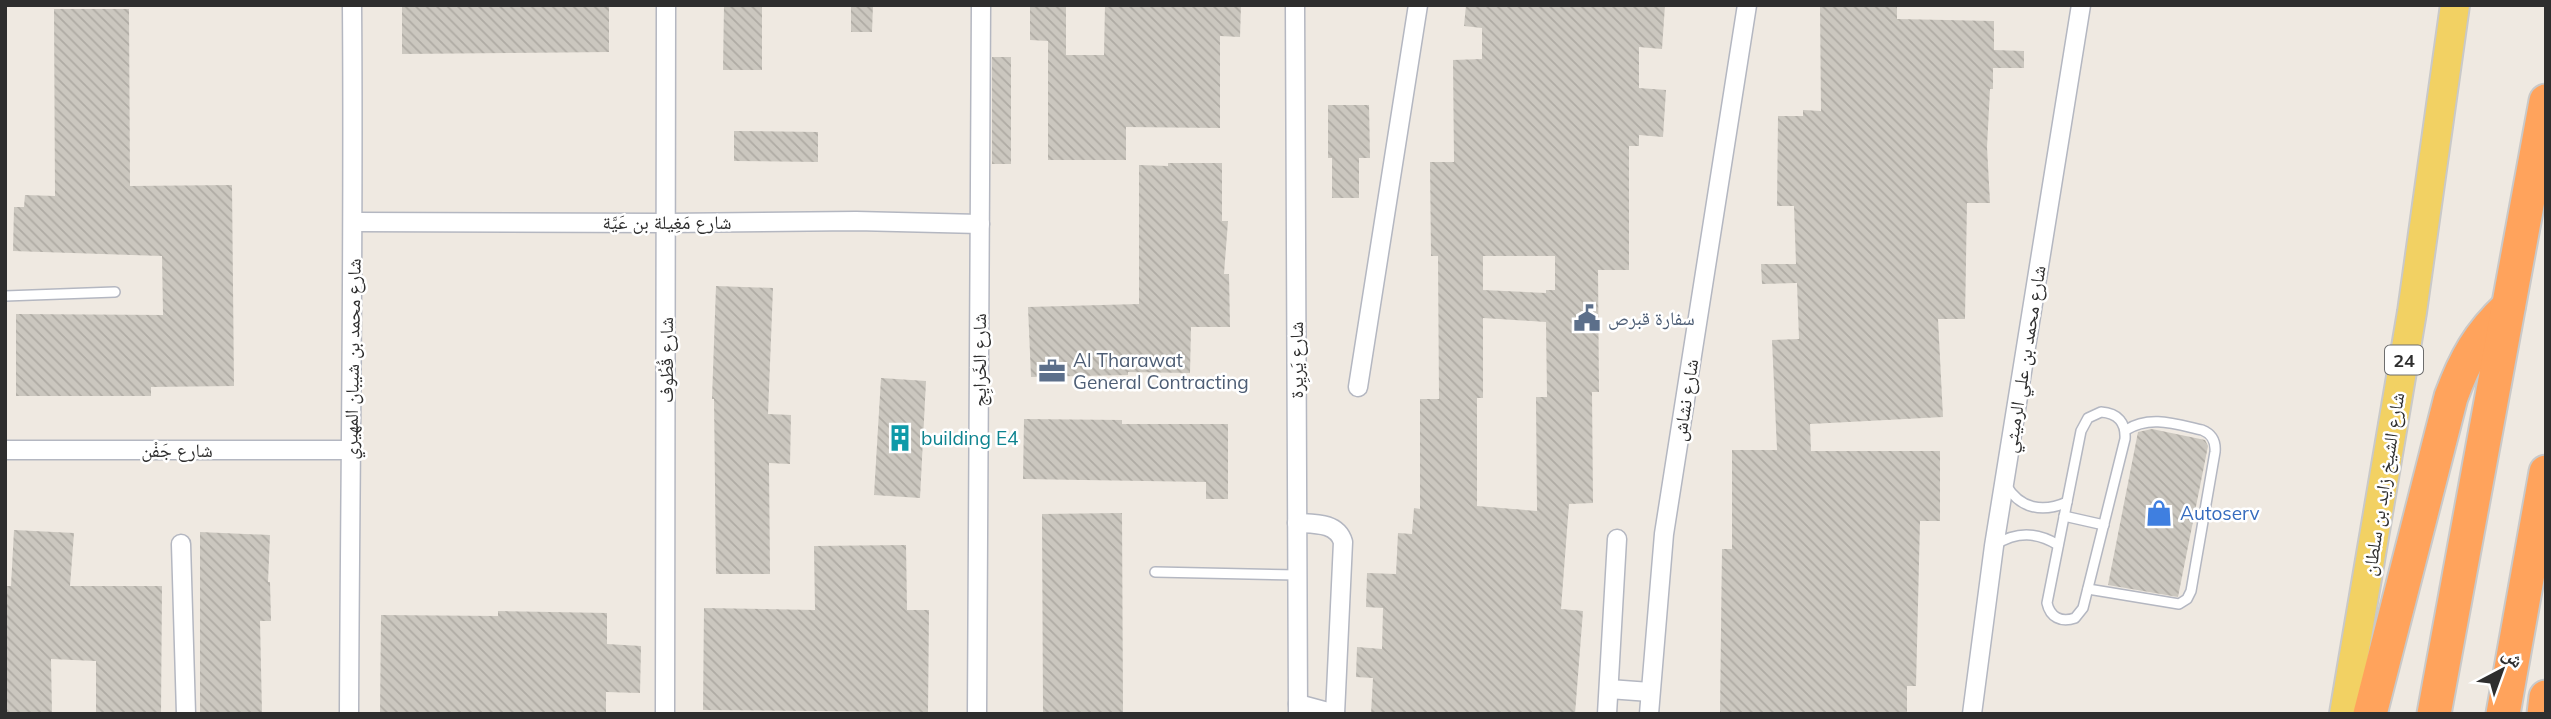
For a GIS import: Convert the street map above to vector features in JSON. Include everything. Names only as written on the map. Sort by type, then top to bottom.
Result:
[{"type":"highway","points":[[2434,714],[2546,101]]},
{"type":"highway","points":[[2370,714],[2451,397],[2471,350],[2486,328],[2508,306]]},
{"type":"highway","points":[[2503,714],[2545,483]]},
{"type":"highway","points":[[2544,714],[2546,697]]},
{"type":"main road","name":"شارع الشيخ زايد بن سلطان","points":[[2344,714],[2412,312],[2455,5]]},
{"type":"street","name":"شارع محمد بن شيبان المهيري","points":[[349,714],[354,222],[352,5]]},
{"type":"street","name":"شارع قُطُوف","points":[[665,714],[666,5]]},
{"type":"street","name":"شارع الخَرايِج","points":[[977,714],[981,5]]},
{"type":"street","name":"شارع يَريِرة","points":[[1295,5],[1298,709]]},
{"type":"street","points":[[1358,387],[1418,5]]},
{"type":"street","name":"شارع نشاش","points":[[1649,714],[1664,534],[1747,5]]},
{"type":"street","name":"شارع محمد بن علي الرميثي","points":[[1972,714],[1994,546],[2081,5]]},
{"type":"street","name":"شارع مَغِيلة بن عَيَّة","points":[[354,222],[856,221],[980,224]]},
{"type":"street","name":"شارع جَفْن","points":[[5,450],[350,450]]},
{"type":"street","points":[[1297,523],[1333,527],[1339,532],[1343,542],[1335,714],[1298,709]]},
{"type":"street","points":[[1607,714],[1617,539]]},
{"type":"street","points":[[181,544],[186,714]]},
{"type":"street","points":[[1609,689],[1650,692]]},
{"type":"lane","points":[[5,296],[115,292]]},
{"type":"lane","points":[[2101,412],[2109,412],[2123,422],[2126,430],[2083,608],[2075,618],[2062,620],[2051,614],[2047,603],[2081,431],[2088,418],[2101,412]]},
{"type":"lane","points":[[2088,589],[2179,604],[2187,599],[2191,591],[2215,442],[2202,430],[2159,421],[2141,423],[2126,430]]},
{"type":"lane","points":[[2004,482],[2012,495],[2024,505],[2053,509],[2067,502]]},
{"type":"lane","points":[[2064,516],[2104,525]]},
{"type":"lane","points":[[1994,546],[2019,534],[2033,534],[2058,545]]},
{"type":"lane","points":[[1154,572],[1297,575]]},
{"type":"building","points":[[402,5],[609,5],[609,52],[402,54]]},
{"type":"building","points":[[724,5],[762,5],[762,70],[723,70]]},
{"type":"building","points":[[851,5],[873,5],[872,32],[851,32]]},
{"type":"building","points":[[1030,5],[1066,5],[1066,55],[1104,55],[1105,5],[1241,5],[1240,37],[1220,36],[1220,128],[1126,127],[1126,160],[1048,160],[1048,41],[1030,40]]},
{"type":"building","points":[[1466,5],[1665,5],[1662,49],[1639,47],[1639,88],[1666,90],[1663,137],[1639,135],[1639,146],[1629,146],[1629,270],[1598,270],[1599,392],[1592,392],[1593,503],[1569,504],[1561,609],[1583,611],[1575,714],[1371,714],[1373,678],[1356,677],[1357,647],[1382,649],[1383,608],[1366,607],[1367,573],[1396,574],[1398,533],[1412,534],[1414,508],[1420,509],[1420,399],[1439,399],[1438,256],[1431,256],[1430,162],[1454,162],[1453,60],[1482,59],[1482,28],[1464,26]],"holes":[[[1483,256],[1555,256],[1555,290],[1546,290],[1546,293],[1483,290]],[[1483,318],[1546,322],[1547,397],[1536,397],[1537,511],[1477,506],[1477,398],[1483,398]]]},
{"type":"building","points":[[1820,5],[1897,5],[1897,19],[1994,21],[1994,50],[2024,51],[2024,68],[1993,68],[1987,147],[1990,203],[1967,203],[1965,319],[1938,319],[1943,417],[1810,424],[1811,451],[1940,451],[1940,521],[1920,521],[1916,686],[1907,686],[1907,714],[1720,714],[1722,549],[1732,549],[1732,450],[1777,450],[1772,340],[1799,339],[1797,283],[1762,284],[1761,264],[1796,264],[1794,206],[1777,206],[1778,116],[1803,116],[1803,110],[1821,111]]},
{"type":"building","points":[[54,9],[129,9],[130,186],[232,185],[234,386],[151,387],[151,396],[16,396],[16,314],[163,315],[162,256],[13,251],[14,207],[24,207],[25,195],[55,196]]},
{"type":"building","points":[[992,57],[1011,57],[1011,164],[992,164]]},
{"type":"building","points":[[1328,105],[1369,105],[1370,158],[1359,158],[1359,198],[1332,198],[1332,158],[1328,158]]},
{"type":"building","points":[[734,131],[818,132],[818,162],[734,161]]},
{"type":"building","points":[[1168,163],[1222,163],[1222,221],[1228,221],[1224,274],[1229,274],[1230,327],[1191,327],[1190,373],[1128,372],[1128,375],[1031,377],[1028,307],[1139,304],[1139,165],[1168,166]]},
{"type":"building","points":[[716,286],[773,288],[768,414],[791,415],[790,464],[769,463],[770,574],[716,574],[712,399]]},
{"type":"building","name":"building E4","points":[[881,378],[926,381],[920,498],[874,495]]},
{"type":"building","points":[[1024,419],[1122,420],[1122,424],[1228,424],[1228,499],[1206,499],[1206,482],[1023,479]]},
{"type":"building","name":"Autoserv","points":[[2152,429],[2205,440],[2208,446],[2178,597],[2108,585],[2138,432]]},
{"type":"building","points":[[1122,513],[1123,714],[1043,714],[1042,514]]},
{"type":"building","points":[[14,530],[74,533],[70,586],[162,586],[161,714],[96,714],[96,661],[51,659],[52,714],[5,714],[5,586],[11,586]]},
{"type":"building","points":[[200,532],[270,535],[268,582],[271,621],[260,621],[262,714],[200,714]]},
{"type":"building","points":[[906,545],[907,610],[929,610],[928,712],[703,710],[704,608],[815,610],[814,546]]},
{"type":"building","points":[[498,611],[607,613],[607,644],[641,646],[640,693],[606,692],[606,714],[380,714],[381,615],[498,616]]},
{"type":"place","name":"سفارة قبرص","points":[[1587,318]]},
{"type":"place","name":"Al Tharawat General Contracting","points":[[1052,371]]},
{"type":"place","name":"building E4","points":[[900,438]]},
{"type":"place","name":"Autoserv","points":[[2159,513]]}]
